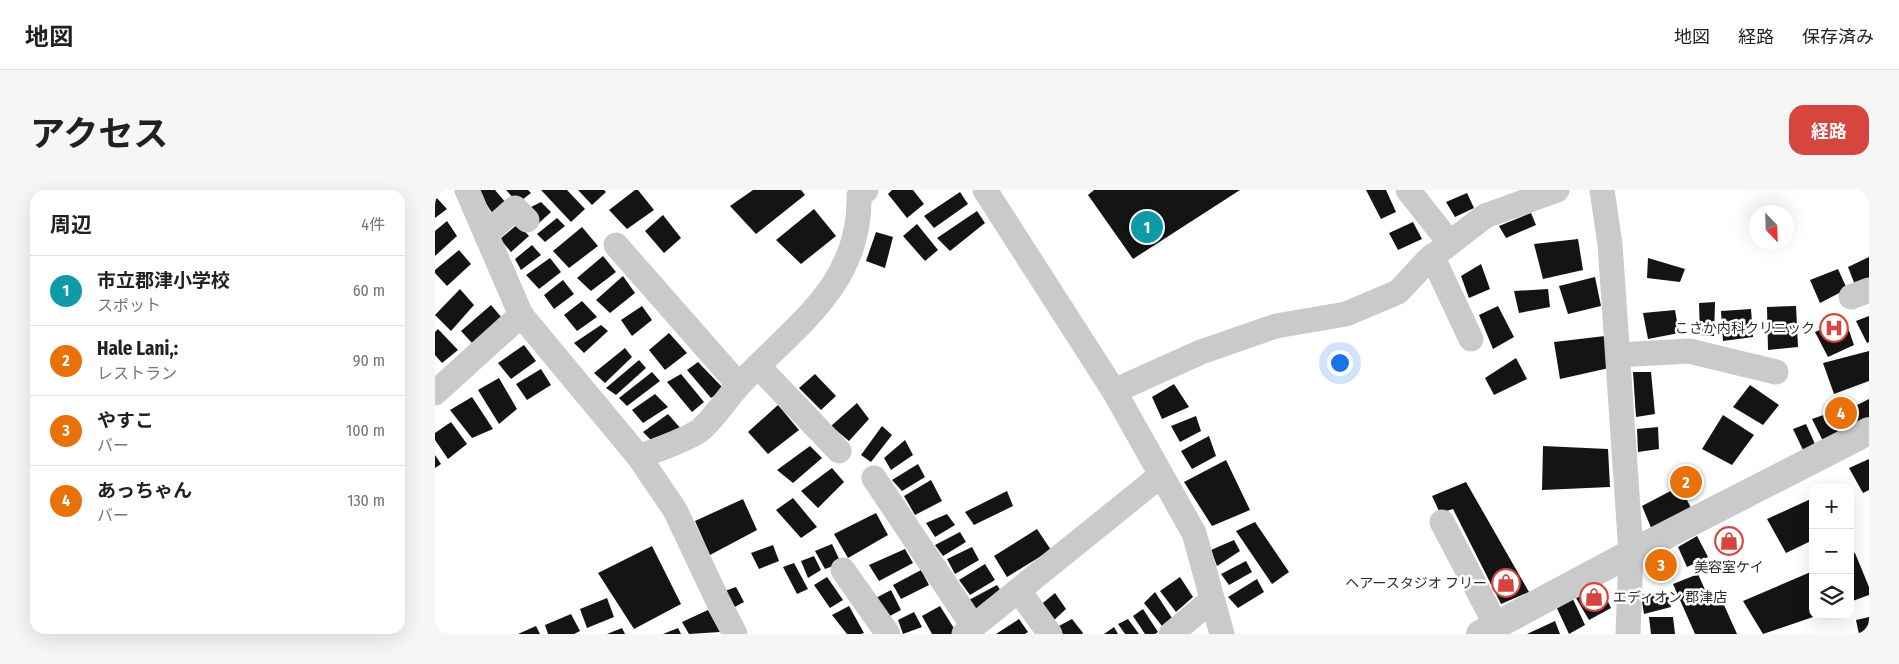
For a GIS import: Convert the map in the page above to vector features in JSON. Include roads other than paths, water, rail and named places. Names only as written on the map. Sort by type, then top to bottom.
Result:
[{"type":"street","points":[[467,190],[521,315],[639,457],[675,510],[717,602],[735,634]]},
{"type":"street","points":[[985,190],[1114,391],[1160,476],[1194,533],[1221,634]]},
{"type":"street","points":[[1408,190],[1441,250],[1471,339]]},
{"type":"street","points":[[1114,391],[1201,352],[1267,329],[1346,314],[1398,292],[1441,250],[1485,216],[1557,190]]},
{"type":"street","points":[[1602,190],[1610,244],[1631,553],[1628,634]]},
{"type":"street","points":[[639,457],[699,431],[739,384],[817,309],[846,265],[859,214],[859,192]]},
{"type":"street","points":[[486,234],[515,208],[527,220]]},
{"type":"street","points":[[616,246],[639,257],[739,384]]},
{"type":"street","points":[[435,393],[521,315]]},
{"type":"street","points":[[1618,355],[1689,351],[1776,372]]},
{"type":"street","points":[[758,366],[839,450]]},
{"type":"street","points":[[1442,522],[1488,630],[1631,553],[1869,431]]},
{"type":"street","points":[[874,478],[969,630],[1160,476]]},
{"type":"street","points":[[843,570],[889,634]]},
{"type":"street","points":[[1019,590],[1050,634]]},
{"type":"street","points":[[1171,634],[1212,600]]},
{"type":"place","name":"市立郡津小学校","points":[[1147,227]]},
{"type":"place","name":"こさか内科クリニック","points":[[1834,328]]},
{"type":"place","name":"あっちゃん","points":[[1841,413]]},
{"type":"place","name":"Hale Lani,:","points":[[1686,482]]},
{"type":"place","name":"美容室ケイ","points":[[1729,541]]},
{"type":"place","name":"やすこ","points":[[1661,565]]},
{"type":"place","name":"ヘアースタジオ フリー","points":[[1506,583]]},
{"type":"place","name":"エディオン 郡津店","points":[[1594,597]]}]
